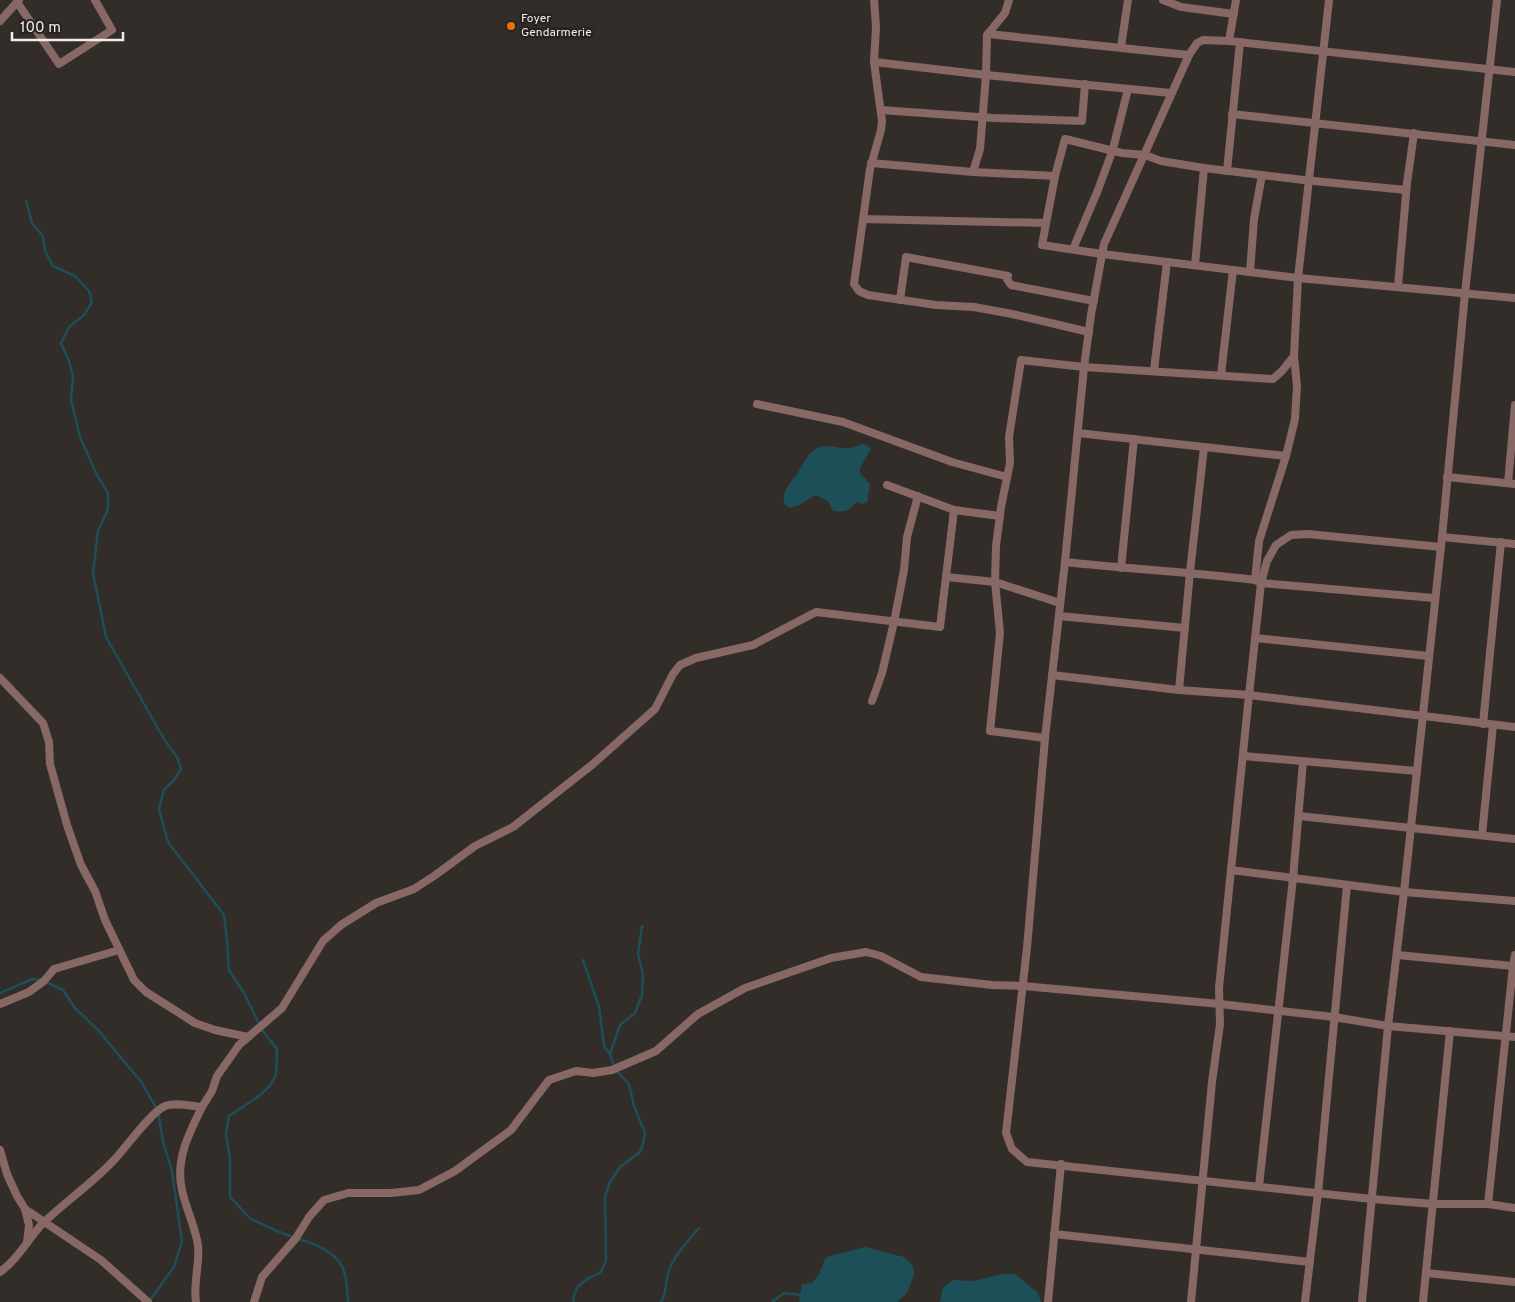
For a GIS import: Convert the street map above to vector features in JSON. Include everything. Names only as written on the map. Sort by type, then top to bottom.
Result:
[{"type":"street","points":[[0,21],[18,1],[59,64],[112,30],[95,0]]},
{"type":"street","points":[[874,0],[876,27],[874,62],[881,110],[881,130],[871,163],[854,284],[859,291],[868,295],[936,305],[974,307],[1089,332]]},
{"type":"street","points":[[973,172],[980,149],[988,34],[1005,13],[1009,0]]},
{"type":"street","points":[[1121,47],[1128,0]]},
{"type":"street","points":[[1163,0],[1180,7],[1234,14]]},
{"type":"street","points":[[1229,41],[1236,0]]},
{"type":"street","points":[[1190,1302],[1212,1082],[1220,1024],[1219,988],[1255,638],[1259,541],[1286,456],[1295,419],[1297,386],[1294,356],[1298,278],[1329,0]]},
{"type":"street","points":[[1362,1302],[1388,1026],[1442,537],[1465,293],[1497,0]]},
{"type":"street","points":[[988,34],[1189,55]]},
{"type":"street","points":[[1515,72],[1229,41],[1200,41],[1189,55],[1145,156],[1113,223],[1102,254],[1094,301],[1084,367],[1045,738],[1027,948],[1006,1133],[1012,1149],[1027,1162],[1061,1164],[1372,1199],[1433,1204],[1488,1204],[1515,1208]]},
{"type":"street","points":[[1227,171],[1240,42]]},
{"type":"street","points":[[874,62],[1171,93]]},
{"type":"street","points":[[881,110],[983,117],[1082,120],[1085,84]]},
{"type":"street","points":[[1073,249],[1113,150],[1128,89]]},
{"type":"street","points":[[1232,114],[1515,145]]},
{"type":"street","points":[[1398,286],[1406,190],[1414,133]]},
{"type":"street","points":[[1406,190],[1204,168],[1122,153],[1065,139],[1055,176],[1042,245],[1298,278],[1515,298]]},
{"type":"street","points":[[871,163],[973,172],[1055,176]]},
{"type":"street","points":[[1196,265],[1204,168]]},
{"type":"street","points":[[1250,272],[1254,219],[1262,175]]},
{"type":"street","points":[[863,220],[1046,223]]},
{"type":"street","points":[[900,300],[906,257],[1008,276],[1008,282],[1011,285],[1094,301]]},
{"type":"street","points":[[1154,370],[1167,262]]},
{"type":"street","points":[[1222,375],[1233,270]]},
{"type":"street","points":[[1045,738],[990,731],[1000,633],[995,582],[996,546],[1010,462],[1008,437],[1021,360],[1084,367],[1273,379],[1294,356]]},
{"type":"street","points":[[757,404],[843,422],[952,462],[1007,477]]},
{"type":"street","points":[[1447,477],[1511,483],[1515,405]]},
{"type":"street","points":[[1078,432],[1286,456]]},
{"type":"street","points":[[1121,568],[1134,439]]},
{"type":"street","points":[[1179,690],[1204,447]]},
{"type":"street","points":[[887,485],[954,510],[1000,516]]},
{"type":"street","points":[[872,701],[882,673],[894,622],[904,570],[907,537],[918,496]]},
{"type":"street","points":[[196,1302],[195,1294],[200,1258],[192,1218],[182,1190],[180,1171],[184,1146],[202,1107],[212,1091],[217,1076],[239,1045],[282,1008],[323,941],[341,925],[376,903],[414,889],[475,846],[513,827],[593,764],[655,709],[673,674],[680,665],[696,658],[753,645],[816,612],[940,627],[954,510]]},
{"type":"street","points":[[1258,582],[1276,545],[1292,535],[1308,534],[1440,547]]},
{"type":"street","points":[[1442,537],[1515,544]]},
{"type":"street","points":[[1483,724],[1502,542]]},
{"type":"street","points":[[1065,562],[1121,568],[1190,572],[1258,582],[1434,598]]},
{"type":"street","points":[[946,577],[995,582],[1060,603]]},
{"type":"street","points":[[1059,616],[1185,628]]},
{"type":"street","points":[[1255,638],[1428,656]]},
{"type":"street","points":[[1052,676],[1179,690],[1249,695],[1515,727]]},
{"type":"street","points":[[0,678],[43,723],[49,742],[52,772],[81,865],[95,891],[105,920],[134,980],[146,992],[195,1023],[214,1030],[248,1037]]},
{"type":"street","points":[[1482,835],[1492,725]]},
{"type":"street","points":[[1243,756],[1416,771]]},
{"type":"street","points":[[1259,1186],[1293,878],[1303,762]]},
{"type":"street","points":[[1299,816],[1515,839]]},
{"type":"street","points":[[1231,870],[1404,892],[1515,901]]},
{"type":"street","points":[[1305,1302],[1318,1192],[1347,885]]},
{"type":"street","points":[[0,1004],[29,992],[44,981],[54,969],[119,950]]},
{"type":"street","points":[[254,1302],[262,1277],[296,1238],[309,1217],[324,1200],[348,1193],[391,1193],[419,1190],[455,1171],[511,1130],[549,1080],[576,1072],[593,1073],[612,1070],[656,1051],[698,1014],[745,988],[831,958],[866,952],[881,956],[921,976],[992,985],[1023,986],[1220,1004],[1334,1017],[1388,1026],[1515,1037]]},
{"type":"street","points":[[1488,1204],[1515,955]]},
{"type":"street","points":[[1397,956],[1513,966]]},
{"type":"street","points":[[1423,1302],[1450,1031]]},
{"type":"street","points":[[0,1272],[20,1253],[44,1223],[114,1161],[147,1121],[162,1107],[173,1104],[202,1107]]},
{"type":"street","points":[[0,1150],[7,1174],[25,1209],[29,1224],[27,1243]]},
{"type":"street","points":[[1048,1302],[1061,1164]]},
{"type":"street","points":[[25,1209],[101,1260],[148,1302]]},
{"type":"street","points":[[1054,1234],[1310,1262]]},
{"type":"street","points":[[1426,1273],[1515,1282]]},
{"type":"water","points":[[862,444],[867,445],[871,449],[860,468],[860,473],[870,485],[867,502],[862,504],[857,502],[849,509],[841,512],[833,511],[828,501],[815,495],[790,508],[784,504],[788,485],[810,453],[820,447],[850,448]]},
{"type":"water","points":[[865,1247],[904,1257],[913,1266],[914,1275],[907,1293],[897,1302],[799,1302],[802,1284],[812,1283],[819,1274],[826,1257]]},
{"type":"water","points":[[1002,1274],[1015,1274],[1038,1293],[1041,1302],[940,1302],[943,1287],[953,1280],[974,1281]]},
{"type":"waterway","points":[[26,201],[32,223],[43,236],[45,251],[53,266],[75,276],[89,291],[92,302],[84,315],[69,327],[61,343],[73,376],[71,400],[80,437],[96,473],[108,493],[108,509],[98,531],[93,573],[106,637],[164,739],[177,757],[181,769],[164,790],[159,809],[168,842],[224,915],[229,970],[244,993],[262,1030],[277,1049],[276,1074],[267,1089],[229,1116],[226,1134],[230,1159],[230,1197],[251,1219],[293,1237]]},
{"type":"waterway","points":[[573,1302],[574,1295],[579,1286],[601,1272],[606,1260],[605,1197],[610,1182],[620,1167],[640,1152],[643,1144],[645,1133],[634,1106],[629,1084],[615,1069],[610,1054],[620,1025],[635,1013],[642,995],[643,974],[638,954],[642,926]]},
{"type":"waterway","points":[[583,960],[599,1007],[604,1046],[610,1054]]},
{"type":"waterway","points":[[0,993],[32,979],[40,980]]},
{"type":"waterway","points":[[46,982],[63,990],[75,1008],[99,1031],[142,1083],[158,1111],[163,1142],[172,1171],[182,1241],[174,1267],[150,1300]]},
{"type":"waterway","points":[[661,1302],[674,1259],[699,1228]]},
{"type":"waterway","points":[[299,1239],[332,1254],[340,1263],[345,1277],[348,1302]]},
{"type":"waterway","points":[[772,1302],[784,1293],[800,1295]]},
{"type":"place","name":"Foyer Gendarmerie","points":[[511,26]]}]
